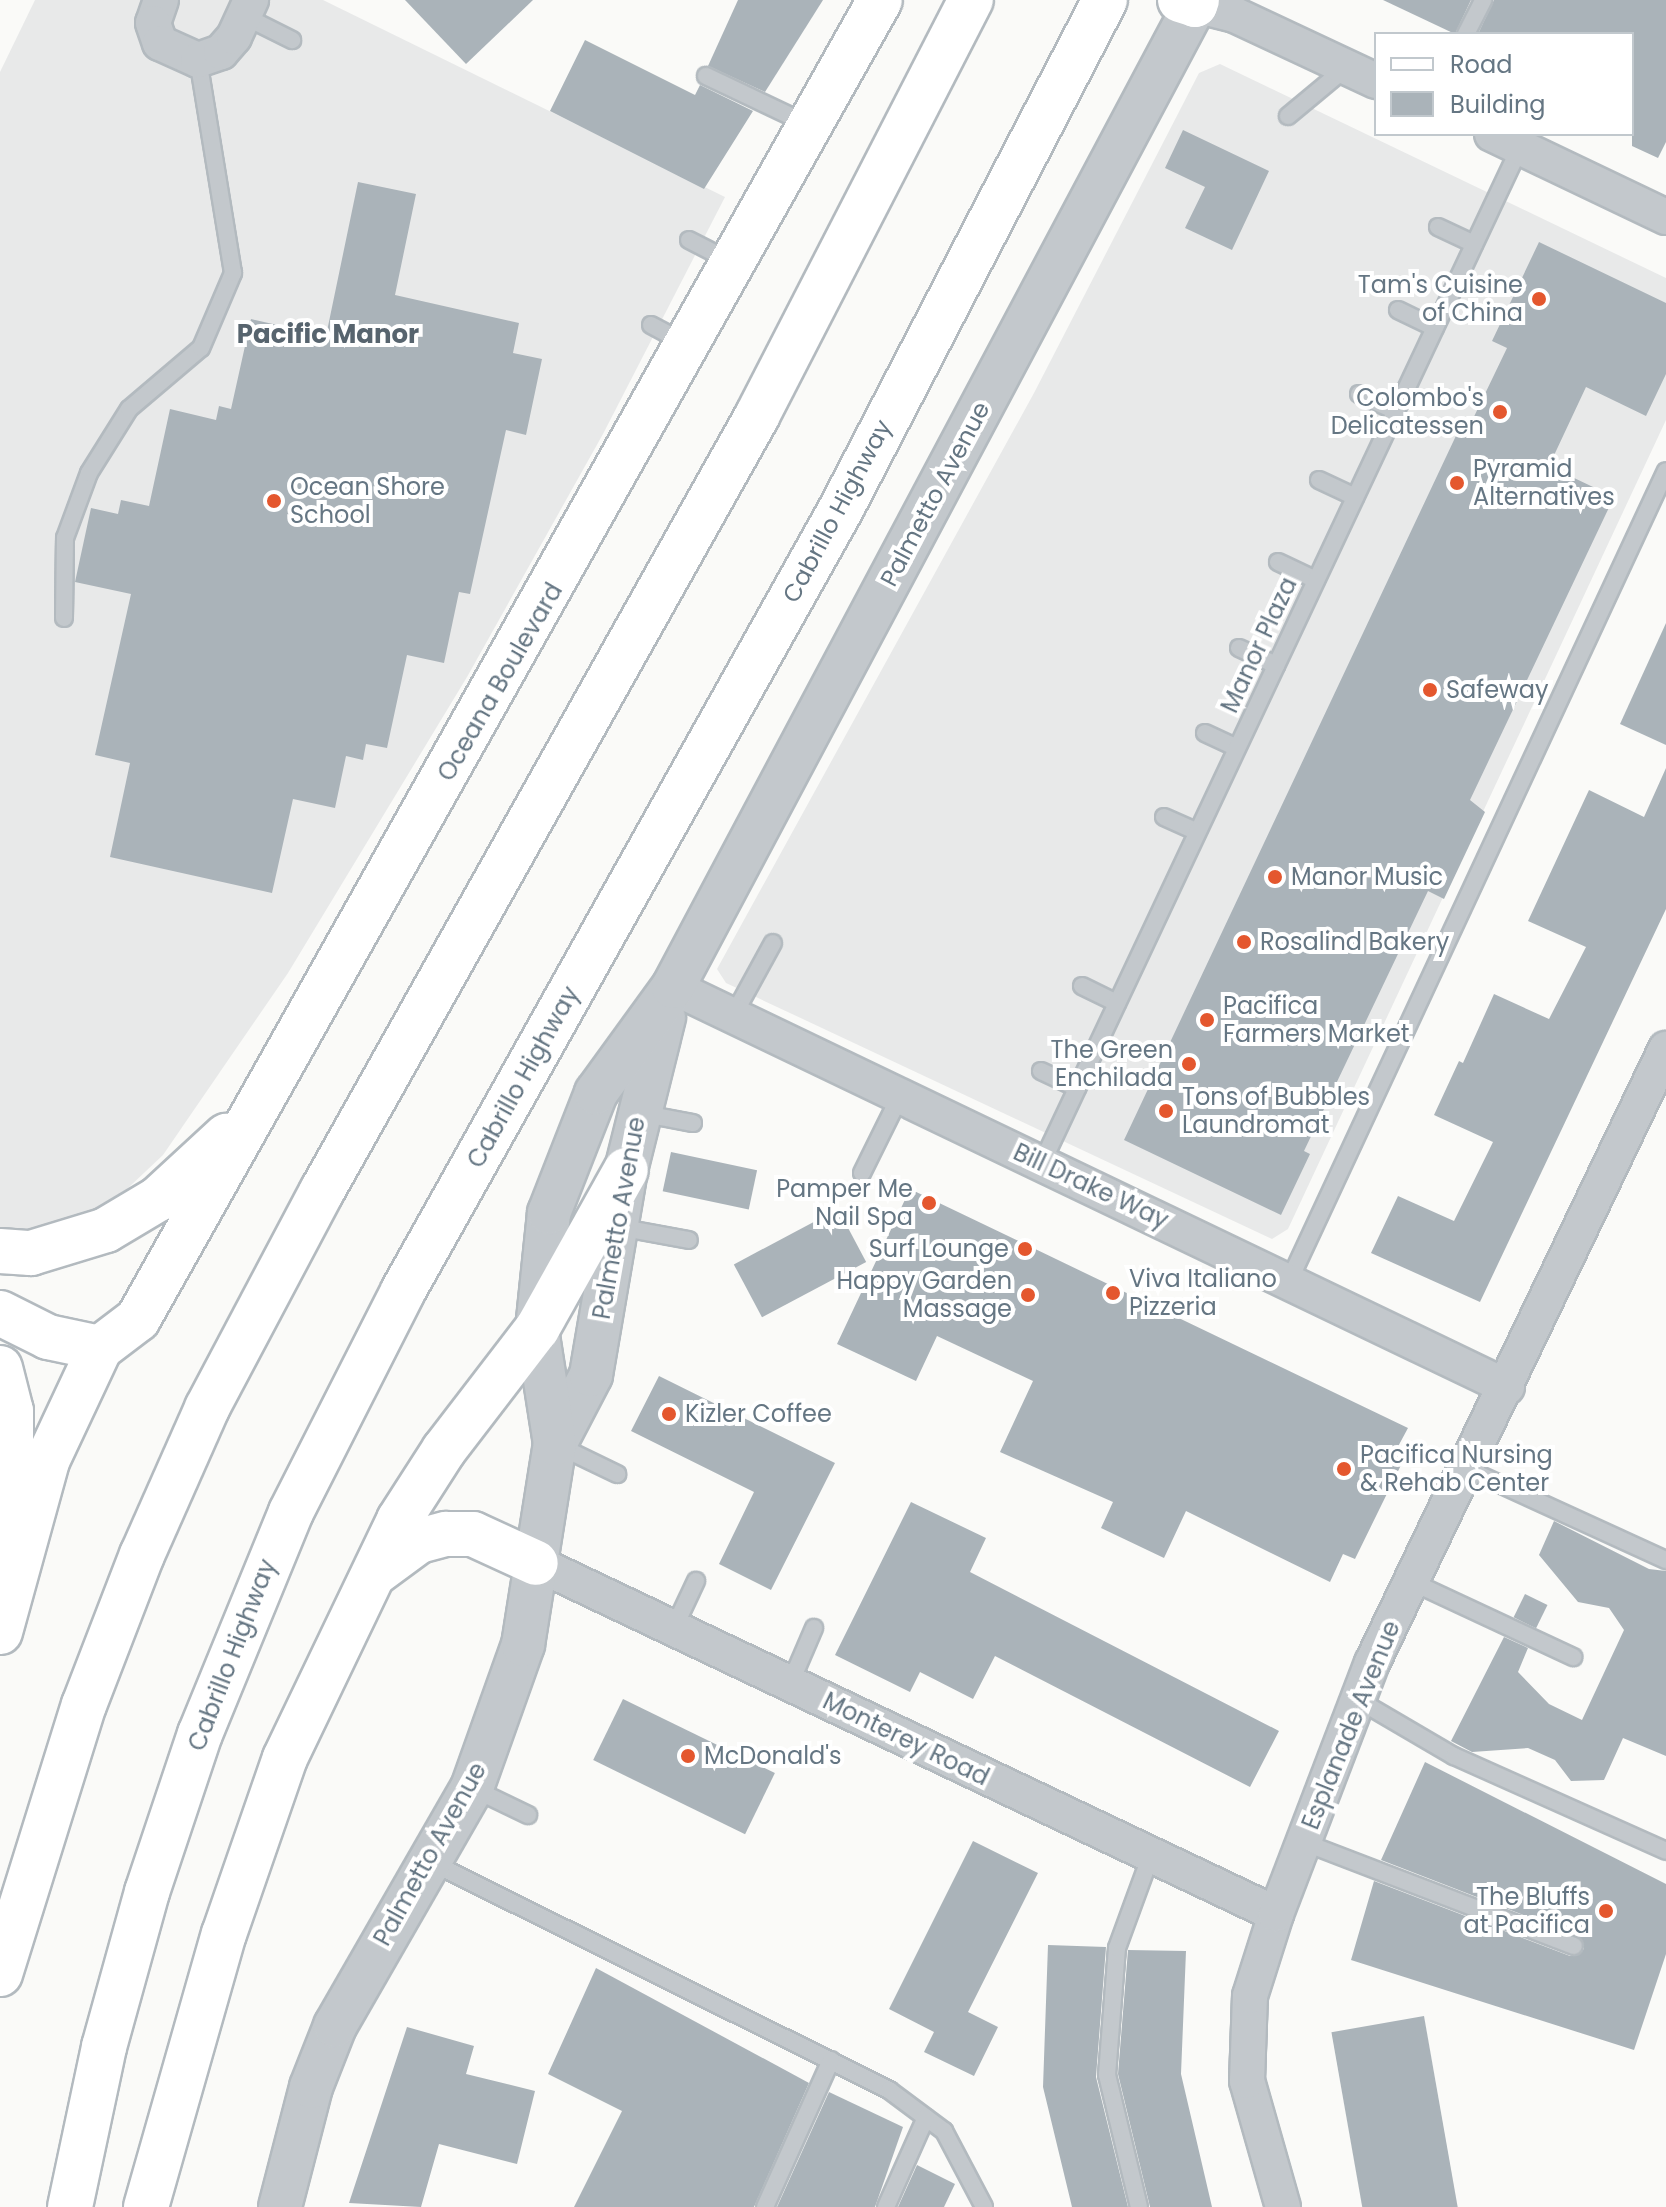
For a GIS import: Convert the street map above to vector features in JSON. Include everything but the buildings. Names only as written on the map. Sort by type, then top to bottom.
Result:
[{"type":"main road","name":"Oceana Boulevard","points":[[100,1348],[138,1319],[689,345],[880,0]]},
{"type":"main road","points":[[0,1974],[89,1690],[207,1408],[309,1215],[757,416],[971,0]]},
{"type":"main road","name":"Cabrillo Highway","points":[[70,2207],[104,2047],[147,1892],[200,1734],[291,1512],[409,1279],[842,507],[1105,0]]},
{"type":"main road","points":[[0,1251],[31,1253],[106,1230],[158,1199],[257,1107]]},
{"type":"main road","points":[[146,2207],[190,2045],[285,1758],[369,1578],[444,1450],[537,1329],[626,1170]]},
{"type":"main road","points":[[0,1313],[48,1337],[100,1348],[47,1461],[10,1582],[0,1632]]},
{"type":"main road","points":[[0,1368],[11,1411],[10,1582]]},
{"type":"main road","points":[[369,1578],[419,1541],[446,1534],[473,1534],[536,1563]]},
{"type":"street","points":[[161,0],[153,23],[160,43],[198,60],[221,52],[248,8]]},
{"type":"street","points":[[1191,2],[1235,15],[1362,74]]},
{"type":"street","name":"Palmetto Avenue","points":[[280,2207],[311,2087],[335,2026],[472,1788],[523,1645],[555,1444],[537,1329],[554,1199],[596,1093],[673,987],[1191,2]]},
{"type":"street","points":[[1506,141],[1666,217]]},
{"type":"street","name":"Palmetto Avenue","points":[[555,1444],[591,1375],[638,1113],[673,987]]},
{"type":"street","name":"Bill Drake Way","points":[[673,987],[1290,1279],[1507,1387]]},
{"type":"street","name":"Esplanade Avenue","points":[[1283,2207],[1247,2081],[1250,1996],[1276,1914],[1358,1700],[1666,1049]]},
{"type":"street","name":"Monterey Road","points":[[536,1563],[1276,1914]]},
{"type":"lane","points":[[1467,32],[1483,0]]},
{"type":"lane","points":[[248,8],[292,40]]},
{"type":"lane","points":[[64,618],[65,538],[89,473],[129,409],[201,348],[233,273],[198,60]]},
{"type":"lane","points":[[1288,116],[1362,74]]},
{"type":"lane","points":[[706,76],[809,125]]},
{"type":"lane","name":"Manor Plaza","points":[[1042,1163],[1474,244],[1506,141]]},
{"type":"lane","points":[[1438,227],[1474,244]]},
{"type":"lane","points":[[689,240],[734,262]]},
{"type":"lane","points":[[1398,310],[1435,328]]},
{"type":"lane","points":[[651,325],[689,345]]},
{"type":"lane","points":[[1359,394],[1396,411]]},
{"type":"lane","points":[[1290,1279],[1666,471]]},
{"type":"lane","points":[[1319,480],[1355,497]]},
{"type":"lane","points":[[1278,562],[1316,580]]},
{"type":"lane","points":[[1239,648],[1276,665]]},
{"type":"lane","points":[[1205,733],[1237,748]]},
{"type":"lane","points":[[1164,817],[1197,832]]},
{"type":"lane","points":[[733,1016],[773,943]]},
{"type":"lane","points":[[1082,986],[1117,1003]]},
{"type":"lane","points":[[1041,1071],[1077,1088]]},
{"type":"lane","points":[[862,1173],[900,1096]]},
{"type":"lane","points":[[638,1113],[693,1123]]},
{"type":"lane","points":[[616,1227],[689,1240]]},
{"type":"lane","points":[[555,1444],[617,1474]]},
{"type":"lane","points":[[1467,1469],[1666,1560]]},
{"type":"lane","points":[[674,1628],[696,1581]]},
{"type":"lane","points":[[1412,1582],[1573,1657]]},
{"type":"lane","points":[[790,1684],[814,1628]]},
{"type":"lane","points":[[1358,1700],[1454,1756],[1666,1851]]},
{"type":"lane","points":[[472,1788],[528,1815]]},
{"type":"lane","points":[[1303,1842],[1574,1946]]},
{"type":"lane","points":[[1139,2207],[1107,2075],[1117,1948],[1151,1855]]},
{"type":"lane","points":[[430,1861],[889,2090],[944,2131],[984,2207]]},
{"type":"lane","points":[[765,2207],[831,2060]]},
{"type":"lane","points":[[886,2207],[926,2117]]},
{"type":"shaded area","points":[[35,0],[323,0],[725,197],[603,434],[467,677],[288,973],[163,1155],[127,1189],[86,1214],[43,1228],[0,1229],[0,72]]},
{"type":"shaded area","points":[[1220,64],[1666,278],[1666,420],[1288,1229],[1272,1239],[726,983],[717,969],[1034,393],[1199,73]]},
{"type":"place","name":"Tam's Cuisine of China","points":[[1539,299]]},
{"type":"place","name":"Colombo's Delicatessen","points":[[1500,412]]},
{"type":"place","name":"Pyramid Alternatives","points":[[1457,483]]},
{"type":"place","name":"Ocean Shore School","points":[[274,501]]},
{"type":"place","name":"Safeway","points":[[1430,690]]},
{"type":"place","name":"Manor Music","points":[[1275,877]]},
{"type":"place","name":"Rosalind Bakery","points":[[1244,942]]},
{"type":"place","name":"Pacifica Farmers Market","points":[[1207,1020]]},
{"type":"place","name":"The Green Enchilada","points":[[1189,1064]]},
{"type":"place","name":"Tons of Bubbles Laundromat","points":[[1166,1111]]},
{"type":"place","name":"Pamper Me Nail Spa","points":[[929,1203]]},
{"type":"place","name":"Surf Lounge","points":[[1025,1249]]},
{"type":"place","name":"Viva Italiano Pizzeria","points":[[1113,1293]]},
{"type":"place","name":"Happy Garden Massage","points":[[1028,1295]]},
{"type":"place","name":"Kizler Coffee","points":[[669,1414]]},
{"type":"place","name":"Pacifica Nursing & Rehab Center","points":[[1344,1469]]},
{"type":"place","name":"McDonald's","points":[[688,1756]]},
{"type":"place","name":"The Bluffs at Pacifica","points":[[1606,1911]]},
{"type":"district","name":"Pacific Manor","points":[[328,335]]}]
